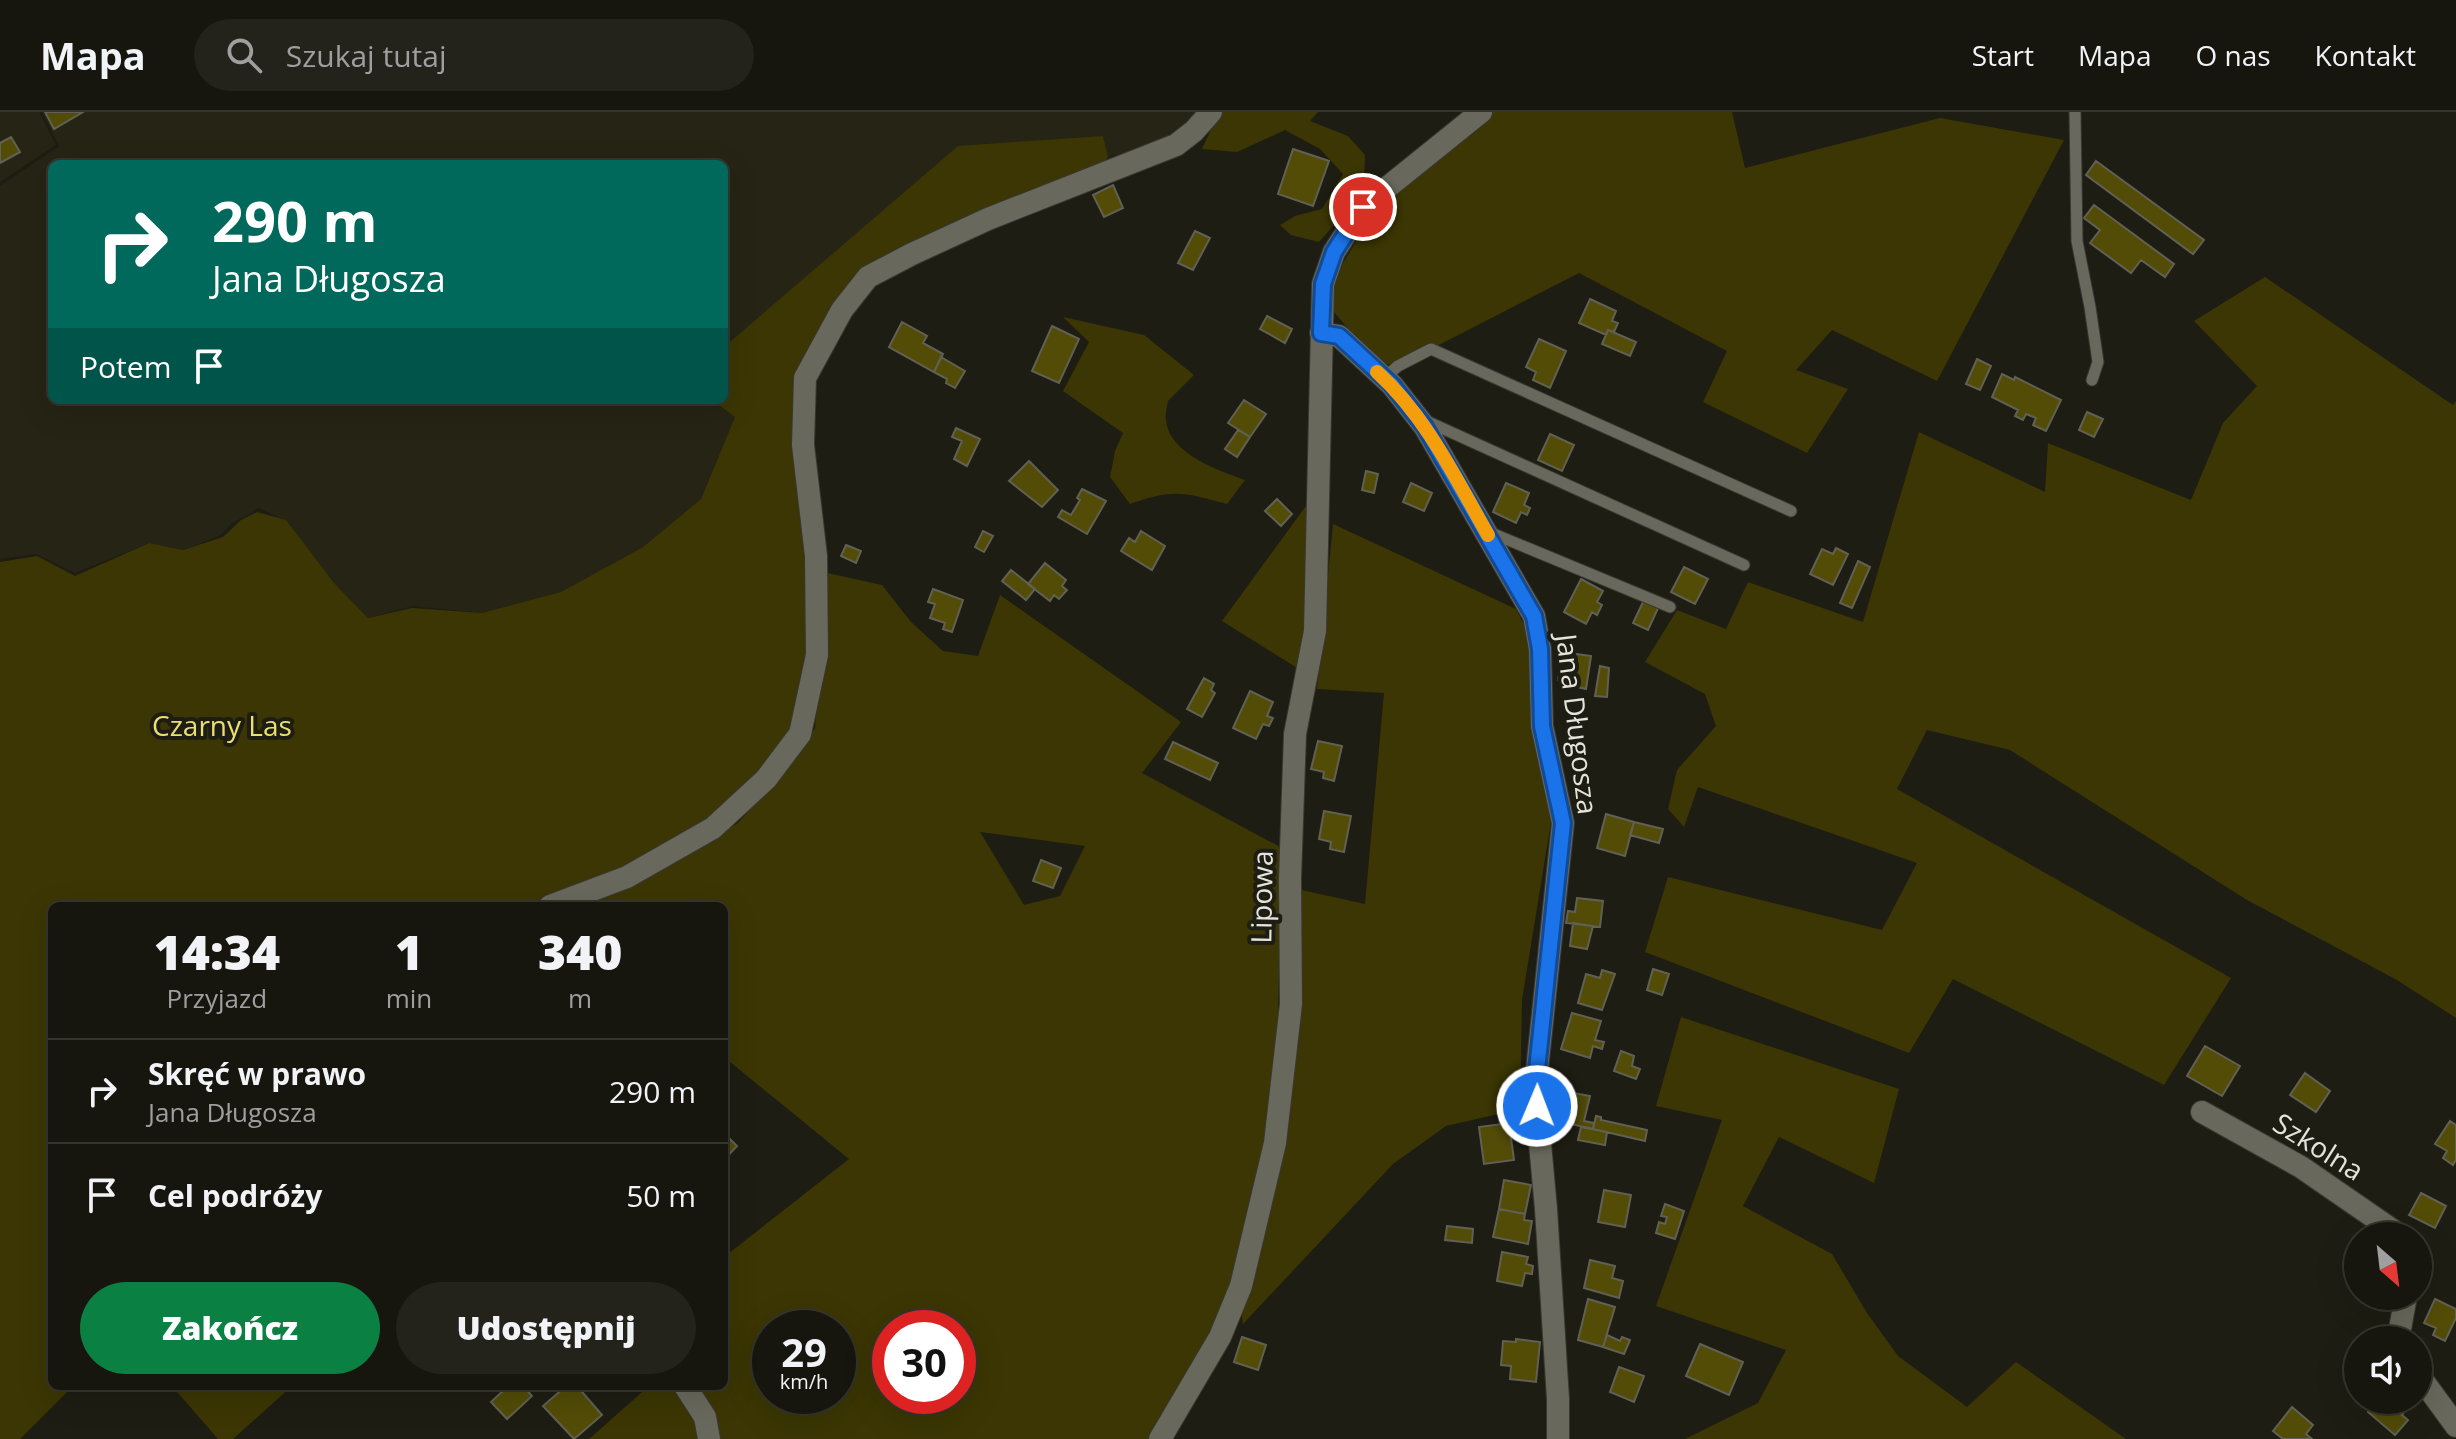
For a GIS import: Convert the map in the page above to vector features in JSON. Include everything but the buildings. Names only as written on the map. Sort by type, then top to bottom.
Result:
[{"type":"street","points":[[561,902],[627,877],[713,828],[766,779],[800,734],[817,655],[816,556],[803,445],[805,378],[842,310],[868,277],[988,219],[1176,145],[1211,112]]},
{"type":"street","points":[[1321,333],[1323,284],[1334,252],[1363,207],[1481,112]]},
{"type":"street","name":"Jana Długosza","points":[[1321,333],[1339,336],[1384,378],[1416,416],[1534,616],[1540,649],[1542,726],[1563,823],[1535,1089],[1549,1257],[1558,1439]]},
{"type":"street","name":"Lipowa","points":[[1160,1439],[1220,1337],[1241,1286],[1275,1143],[1291,1004],[1290,879],[1295,734],[1315,631],[1321,333]]},
{"type":"street","name":"Szkolna","points":[[2202,1112],[2301,1167],[2381,1222]]},
{"type":"street","points":[[688,1390],[705,1417],[709,1439]]},
{"type":"street","points":[[2432,1393],[2456,1426]]},
{"type":"lane","points":[[2075,112],[2077,241],[2098,362],[2092,380]]},
{"type":"lane","points":[[1384,378],[1398,366],[1431,349],[1791,511]]},
{"type":"lane","points":[[1416,416],[1744,565]]},
{"type":"lane","points":[[1486,530],[1670,607]]},
{"type":"shaded area","points":[[0,112],[39,112],[56,145],[0,182]]},
{"type":"shaded area","points":[[42,112],[1196,112],[1177,132],[1108,157],[1102,136],[728,346],[728,160],[48,160],[48,404],[717,404],[735,417],[701,499],[643,547],[561,592],[482,613],[413,606],[368,618],[335,584],[286,521],[259,508],[231,524],[221,535],[183,550],[149,543],[75,573],[37,554],[0,559],[0,186],[59,146]]},
{"type":"green space","points":[[1318,112],[1310,121],[1348,136],[1365,155],[1364,181],[1319,242],[1291,235],[1280,225],[1295,216],[1322,209],[1343,174],[1320,149],[1285,130],[1237,152],[1202,149],[1218,114]]},
{"type":"green space","points":[[1490,112],[1732,112],[1745,168],[1940,118],[2064,140],[1937,381],[1832,330],[1796,370],[1848,389],[1807,453],[1703,402],[1727,351],[1579,273],[1398,366],[1377,362],[1333,311],[1330,285],[1379,203],[1474,133],[1488,121]]},
{"type":"green space","name":"Czarny Las","points":[[1103,136],[1108,157],[1099,169],[904,251],[850,280],[803,377],[815,655],[798,733],[721,820],[558,902],[48,902],[48,1390],[69,1390],[20,1439],[0,1439],[0,562],[37,556],[75,576],[149,543],[183,550],[223,537],[241,520],[257,512],[286,520],[335,584],[368,618],[412,608],[482,613],[561,592],[643,547],[701,499],[735,417],[717,404],[728,404],[728,344],[958,146]]},
{"type":"green space","points":[[2265,277],[2453,405],[2456,401],[2456,1018],[2397,980],[2247,900],[2010,750],[1927,730],[1897,789],[2231,978],[2164,1085],[1953,979],[1909,1053],[1645,952],[1668,877],[1882,930],[1917,863],[1698,787],[1684,827],[1668,809],[1677,770],[1716,726],[1705,694],[1645,662],[1677,610],[1726,629],[1748,582],[1863,622],[1919,432],[2045,492],[2048,443],[2191,500],[2223,423],[2257,386],[2194,321]]},
{"type":"green space","points":[[1063,317],[1144,335],[1194,375],[1168,401],[1166,420],[1169,432],[1196,459],[1245,480],[1227,504],[1168,494],[1130,504],[1110,477],[1115,451],[1123,433],[1063,391],[1089,342]]},
{"type":"green space","points":[[1311,499],[1302,671],[1222,621]]},
{"type":"green space","points":[[1333,524],[1516,609],[1529,635],[1552,816],[1522,1000],[1520,1109],[1446,1126],[1393,1164],[1243,1324],[1241,1311],[1262,1248],[1267,1212],[1167,1439],[589,1439],[644,1390],[728,1390],[728,1254],[849,1159],[728,1060],[728,902],[591,902],[620,891],[738,823],[796,756],[815,728],[823,572],[882,585],[911,622],[943,651],[978,656],[1000,595],[1181,722],[1142,773],[1282,848],[1277,1056],[1297,889],[1365,904],[1384,693],[1317,689]],"holes":[[[980,832],[1085,846],[1060,896],[1024,905]]]},
{"type":"green space","points":[[1681,1017],[1899,1089],[1874,1183],[1779,1137],[1743,1206],[1832,1254],[1867,1313],[1898,1356],[1967,1407],[2016,1362],[2126,1439],[1685,1439],[1758,1403],[1786,1350],[1656,1306],[1722,1120],[1656,1106]]},
{"type":"green space","points":[[175,1390],[288,1390],[233,1439],[218,1439]]},
{"type":"slow traffic","points":[[1377,372],[1392,385],[1425,427],[1488,535]]},
{"type":"route","points":[[1363,207],[1334,252],[1323,284],[1321,333],[1339,336],[1392,385],[1425,427],[1534,616],[1540,649],[1542,726],[1563,823],[1535,1089],[1537,1106]]}]
